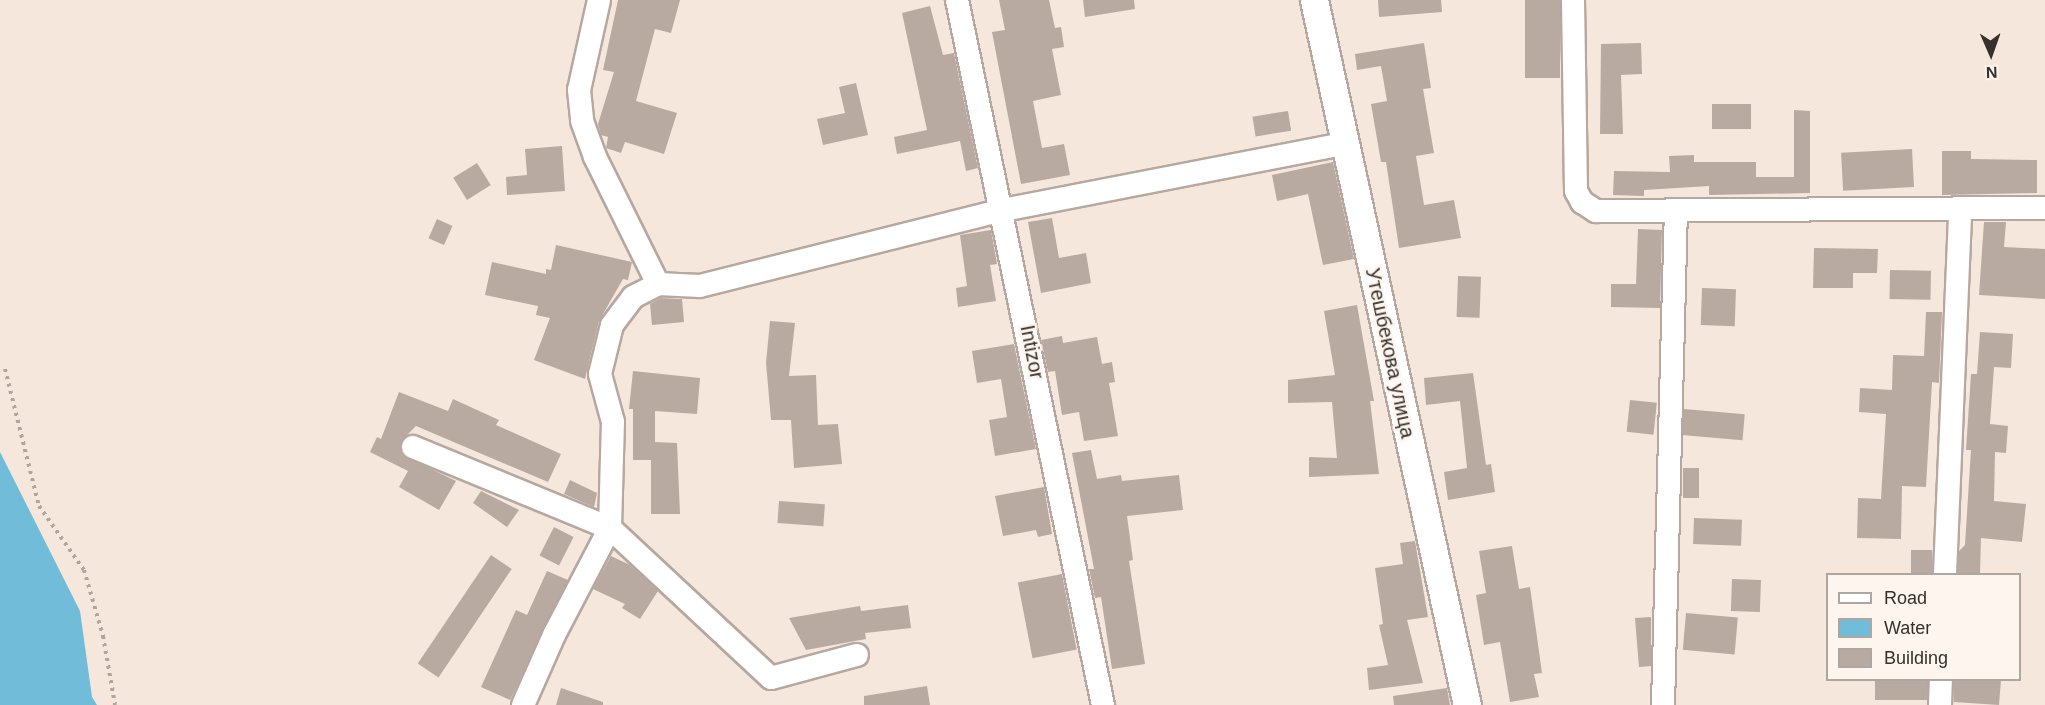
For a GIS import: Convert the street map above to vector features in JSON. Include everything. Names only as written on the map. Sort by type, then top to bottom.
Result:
[{"type":"main road","name":"Утешбекова улица","points":[[1314,0],[1467,705]]},
{"type":"street","points":[[599,0],[579,90],[582,122],[594,157],[658,284]]},
{"type":"street","name":"Intizor","points":[[957,0],[1003,210],[1103,705]]},
{"type":"street","points":[[1574,0],[1576,191],[1582,202],[1596,211],[2045,208]]},
{"type":"street","points":[[523,705],[554,635],[610,528],[613,422],[600,374],[612,325],[633,297],[658,284],[700,286],[1003,210],[1344,144]]},
{"type":"street","points":[[1945,573],[1960,209]]},
{"type":"street","points":[[1663,705],[1676,212]]},
{"type":"street","points":[[413,447],[610,528],[771,678],[857,655]]},
{"type":"street","points":[[1940,705],[1941,681]]},
{"type":"path","points":[[5,369],[39,506],[84,570],[103,636],[115,705]]},
{"type":"water","points":[[0,452],[80,611],[92,697],[97,705],[0,705]]},
{"type":"building","points":[[618,0],[680,0],[671,33],[655,29],[636,101],[677,113],[664,154],[625,142],[621,153],[606,148],[608,137],[601,135],[598,124],[614,72],[603,70]]},
{"type":"building","points":[[999,0],[1049,0],[1055,28],[1061,27],[1064,47],[1052,49],[1061,95],[1033,101],[1042,148],[1064,144],[1070,175],[1021,184],[992,32],[1005,30]]},
{"type":"building","points":[[1083,0],[1134,0],[1135,9],[1085,17]]},
{"type":"building","points":[[1378,0],[1441,0],[1442,12],[1379,17]]},
{"type":"building","points":[[1525,0],[1560,0],[1560,78],[1525,78]]},
{"type":"building","points":[[930,6],[943,55],[954,53],[978,168],[966,171],[960,141],[897,154],[894,137],[927,130],[902,13]]},
{"type":"building","points":[[1424,43],[1431,88],[1423,89],[1434,153],[1416,156],[1424,205],[1454,200],[1461,238],[1399,248],[1386,162],[1381,162],[1371,104],[1387,101],[1381,66],[1357,70],[1355,54]]},
{"type":"building","points":[[1641,43],[1642,74],[1621,75],[1623,134],[1600,134],[1601,44]]},
{"type":"building","points":[[856,83],[868,135],[823,145],[817,119],[845,113],[839,87]]},
{"type":"building","points":[[1712,104],[1751,104],[1751,129],[1712,129]]},
{"type":"building","points":[[1794,110],[1810,111],[1810,193],[1709,195],[1709,186],[1644,190],[1644,196],[1613,195],[1614,171],[1670,172],[1669,156],[1694,155],[1694,162],[1756,162],[1756,177],[1794,177]]},
{"type":"building","points":[[1288,111],[1291,131],[1256,136],[1252,117]]},
{"type":"building","points":[[562,146],[565,191],[507,195],[506,177],[527,175],[525,149]]},
{"type":"building","points":[[1912,149],[1914,187],[1843,191],[1841,153]]},
{"type":"building","points":[[1942,151],[1971,151],[1971,159],[2037,160],[2037,193],[1942,195]]},
{"type":"building","points":[[1333,162],[1354,259],[1323,265],[1308,194],[1277,201],[1272,175]]},
{"type":"building","points":[[477,163],[491,185],[467,200],[453,178]]},
{"type":"building","points":[[1052,218],[1059,258],[1086,253],[1091,283],[1041,293],[1028,222]]},
{"type":"building","points":[[437,219],[453,226],[444,245],[428,238]]},
{"type":"building","points":[[1984,222],[2006,222],[2004,247],[2045,249],[2045,299],[1979,295]]},
{"type":"building","points":[[1638,229],[1662,230],[1660,308],[1611,307],[1611,284],[1636,284]]},
{"type":"building","points":[[991,230],[997,264],[990,265],[996,301],[958,307],[956,288],[967,286],[960,235]]},
{"type":"building","points":[[556,245],[632,262],[628,280],[623,279],[599,321],[585,379],[534,360],[550,318],[536,315],[538,306],[485,295],[492,262],[546,274],[546,269],[551,270]]},
{"type":"building","points":[[1814,248],[1878,249],[1877,273],[1853,273],[1853,288],[1813,288]]},
{"type":"building","points":[[1890,270],[1931,271],[1930,300],[1889,299]]},
{"type":"building","points":[[1458,276],[1481,277],[1480,318],[1457,317]]},
{"type":"building","points":[[1702,288],[1736,289],[1735,326],[1701,325]]},
{"type":"building","points":[[661,298],[682,299],[684,322],[652,325],[650,304]]},
{"type":"building","points":[[1357,305],[1374,401],[1370,401],[1379,474],[1309,477],[1309,457],[1337,458],[1332,402],[1288,403],[1288,380],[1335,375],[1324,311]]},
{"type":"building","points":[[1926,312],[1942,312],[1939,383],[1932,382],[1926,487],[1902,486],[1901,539],[1857,538],[1858,498],[1881,499],[1886,414],[1859,412],[1860,388],[1892,390],[1893,355],[1924,356]]},
{"type":"building","points":[[770,321],[795,323],[789,376],[816,375],[818,425],[838,424],[842,464],[794,468],[791,420],[771,420],[766,363]]},
{"type":"building","points":[[1980,332],[2013,334],[2011,368],[1994,367],[1990,424],[2008,426],[2006,453],[1995,452],[1994,501],[2026,504],[2022,542],[1981,538],[1980,573],[1958,573],[1959,551],[1965,545],[1971,450],[1966,450],[1971,374],[1977,374]]},
{"type":"building","points":[[1062,336],[1063,343],[1097,337],[1102,364],[1112,362],[1115,382],[1109,383],[1118,436],[1084,441],[1079,412],[1062,415],[1055,371],[1048,372],[1041,340]]},
{"type":"building","points":[[1014,344],[1036,449],[995,456],[989,420],[1007,417],[1001,379],[977,383],[972,351]]},
{"type":"building","points":[[633,371],[700,378],[697,414],[655,411],[655,442],[677,443],[680,514],[651,514],[651,460],[633,460],[633,409],[629,409]]},
{"type":"building","points":[[1473,373],[1486,465],[1491,464],[1495,492],[1448,500],[1444,472],[1467,468],[1460,401],[1426,405],[1424,378]]},
{"type":"building","points":[[399,392],[448,411],[453,399],[499,420],[496,425],[561,454],[548,482],[416,426],[401,441],[402,455],[456,481],[439,510],[399,487],[408,471],[370,452],[377,437],[381,439]]},
{"type":"building","points":[[1630,400],[1657,403],[1654,435],[1627,432]]},
{"type":"building","points":[[1684,409],[1745,414],[1743,440],[1682,435]]},
{"type":"building","points":[[1091,450],[1097,479],[1121,475],[1122,481],[1179,475],[1183,510],[1127,516],[1133,560],[1129,561],[1145,664],[1112,669],[1101,597],[1095,598],[1089,569],[1094,569],[1072,453]]},
{"type":"building","points":[[1683,468],[1699,468],[1699,498],[1683,498]]},
{"type":"building","points":[[570,480],[597,493],[594,507],[564,494]]},
{"type":"building","points":[[1044,487],[1052,534],[1038,537],[1036,530],[1003,536],[995,496]]},
{"type":"building","points":[[481,491],[519,510],[507,527],[473,503]]},
{"type":"building","points":[[779,501],[825,504],[823,526],[777,523]]},
{"type":"building","points":[[1694,518],[1742,520],[1741,546],[1693,544]]},
{"type":"building","points":[[554,527],[574,537],[559,565],[539,556]]},
{"type":"building","points":[[1415,541],[1428,617],[1407,620],[1423,683],[1369,690],[1367,668],[1388,665],[1379,625],[1383,624],[1375,568],[1403,564],[1400,543]]},
{"type":"building","points":[[1512,546],[1519,589],[1530,587],[1542,673],[1534,674],[1539,697],[1510,702],[1500,642],[1484,645],[1476,595],[1486,593],[1479,551]]},
{"type":"building","points":[[1911,550],[1932,550],[1932,573],[1911,573]]},
{"type":"building","points":[[491,555],[512,569],[438,678],[418,664]]},
{"type":"building","points":[[611,556],[630,565],[658,591],[640,619],[622,608],[625,604],[593,589]]},
{"type":"building","points":[[547,571],[568,580],[510,700],[481,687],[516,610],[527,615]]},
{"type":"building","points":[[1062,574],[1077,650],[1033,658],[1018,583]]},
{"type":"building","points":[[1732,579],[1761,580],[1760,612],[1731,611]]},
{"type":"building","points":[[908,605],[911,628],[865,633],[866,639],[806,650],[789,618],[860,606],[861,611]]},
{"type":"building","points":[[1686,613],[1738,618],[1735,654],[1683,650]]},
{"type":"building","points":[[1651,617],[1651,666],[1639,667],[1635,618]]},
{"type":"building","points":[[1875,681],[1928,681],[1928,700],[1875,700]]},
{"type":"building","points":[[1954,681],[2001,681],[1999,705],[1954,702]]},
{"type":"building","points":[[927,686],[930,705],[864,705],[864,696]]},
{"type":"building","points":[[561,688],[603,702],[603,705],[556,705]]},
{"type":"building","points":[[1447,688],[1450,705],[1394,705],[1393,696]]}]
